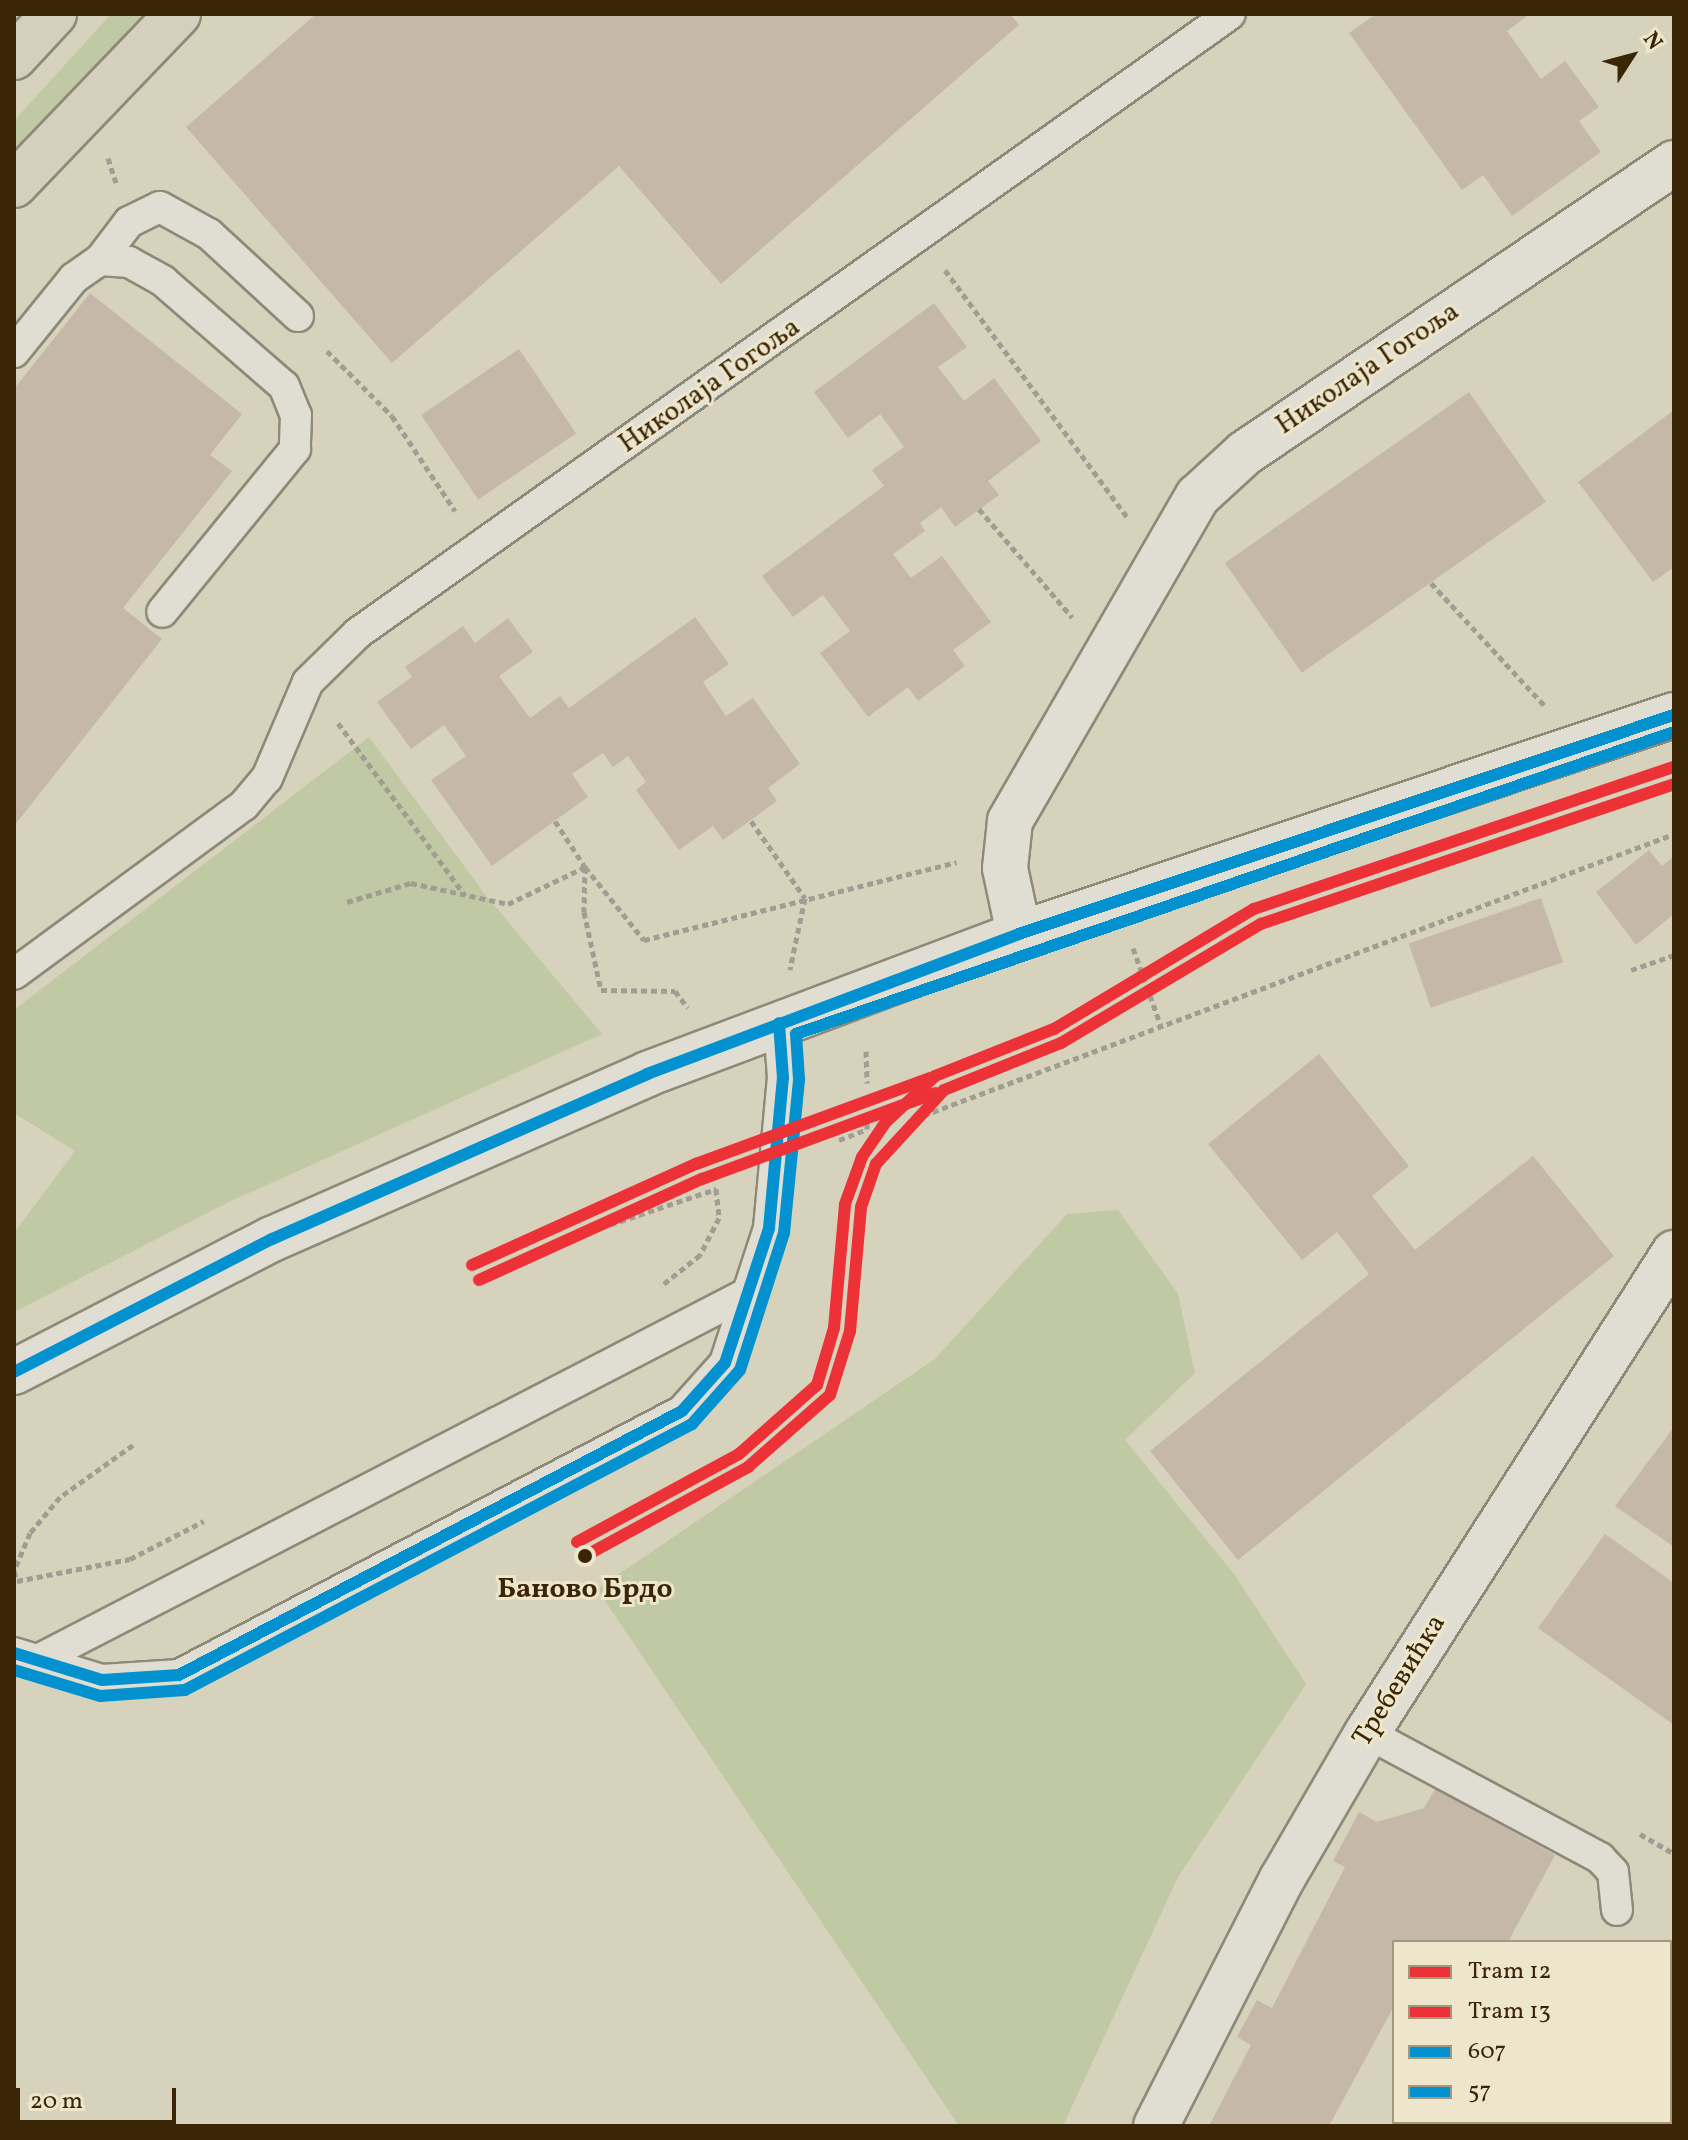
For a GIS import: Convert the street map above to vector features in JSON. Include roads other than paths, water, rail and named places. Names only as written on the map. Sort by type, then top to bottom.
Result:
[{"type":"main road","points":[[14,57],[54,14]]},
{"type":"main road","points":[[14,185],[178,14]]},
{"type":"street","name":"Николаја Гогоља","points":[[1019,934],[1005,868],[1010,821],[1198,496],[1245,453],[1674,163]]},
{"type":"street","points":[[14,1372],[384,1187],[779,1023],[1019,934],[1674,715]]},
{"type":"street","name":"Требевићка","points":[[1156,2126],[1282,1879],[1367,1733],[1674,1253]]},
{"type":"lane","name":"Николаја Гогоља","points":[[14,974],[244,805],[267,778],[308,682],[358,633],[1230,14]]},
{"type":"lane","points":[[14,352],[74,278],[100,260],[129,222],[160,207],[209,234],[298,316]]},
{"type":"lane","points":[[100,260],[129,262],[163,281],[284,386],[296,415],[295,449],[162,612]]},
{"type":"lane","points":[[23,1658],[102,1680],[179,1675],[682,1411],[725,1363],[750,1292],[777,1170],[779,1023]]},
{"type":"lane","points":[[23,1658],[750,1292]]},
{"type":"lane","points":[[1367,1733],[1600,1858],[1616,1881],[1617,1910]]},
{"type":"tram line","name":"12","points":[[577,1542],[739,1454],[817,1385],[834,1328],[845,1204],[862,1157],[885,1123],[935,1076],[1054,1029],[1254,909],[1674,767]]},
{"type":"tram line","name":"13","points":[[585,1556],[748,1467],[830,1395],[850,1331],[861,1207],[876,1164],[944,1090],[1061,1043],[1261,924],[1674,784]]},
{"type":"tram line","name":"12","points":[[472,1265],[696,1164],[930,1078]]},
{"type":"tram line","name":"13","points":[[479,1280],[702,1179],[936,1093]]},
{"type":"place","name":"Баново Брдо","points":[[585,1556]]}]
